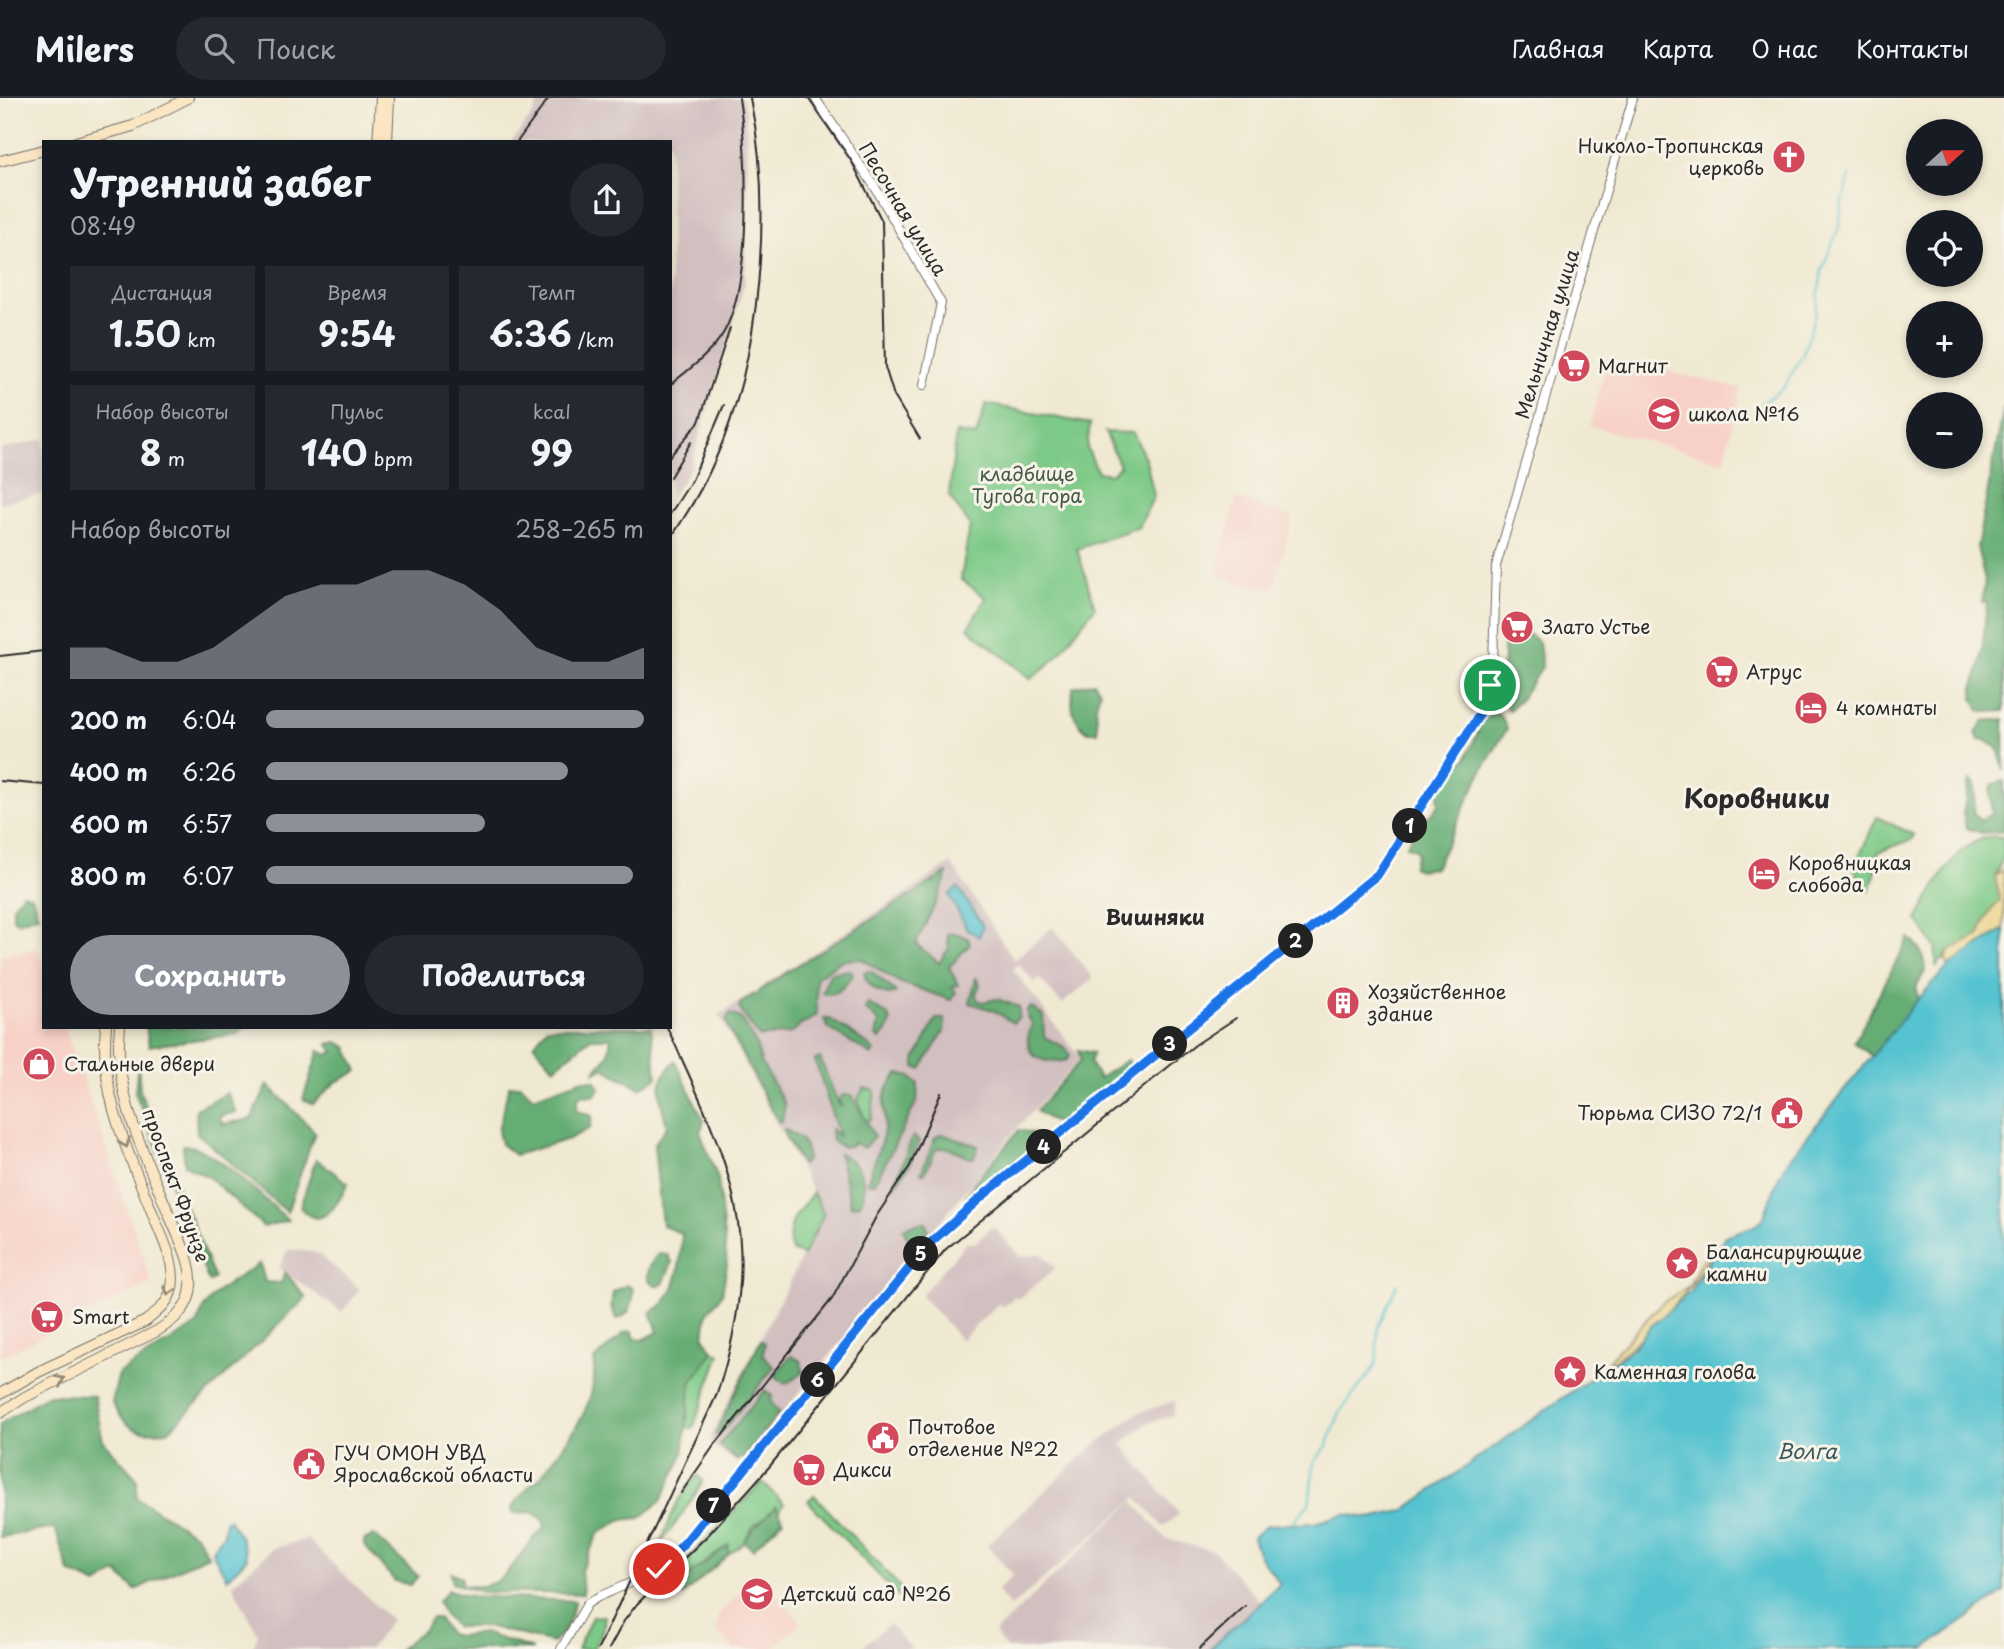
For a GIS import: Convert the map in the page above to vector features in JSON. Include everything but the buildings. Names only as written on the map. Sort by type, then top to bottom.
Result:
[{"type":"main road","points":[[83,140],[133,126],[188,98]]},
{"type":"main road","points":[[378,140],[381,98]]},
{"type":"main road","points":[[387,140],[390,98]]},
{"type":"main road","points":[[0,161],[42,150]]},
{"type":"main road","name":"проспект Фрунзе","points":[[0,1394],[38,1372],[146,1321],[159,1310],[172,1288],[168,1254],[113,1108],[106,1078],[106,1029]]},
{"type":"main road","name":"проспект Фрунзе","points":[[0,1413],[25,1397],[157,1331],[172,1322],[189,1300],[192,1285],[190,1268],[127,1101],[120,1070],[120,1029]]},
{"type":"street","name":"Песочная улица","points":[[815,98],[875,187],[941,303],[924,385]]},
{"type":"street","name":"Мельничная улица","points":[[561,1649],[585,1606],[598,1597],[659,1569],[757,1455],[929,1244],[985,1194],[1378,874],[1486,699],[1493,663],[1494,579],[1516,494],[1633,98]]},
{"type":"shaded area","points":[[538,98],[742,98],[746,111],[745,282],[689,471],[672,496],[672,140],[513,140],[535,112]]},
{"type":"shaded area","name":"школа №16","points":[[1608,358],[1741,388],[1724,462],[1590,426]]},
{"type":"shaded area","points":[[42,440],[42,493],[0,503],[0,450]]},
{"type":"shaded area","points":[[1236,498],[1293,517],[1273,590],[1216,576]]},
{"type":"shaded area","points":[[951,863],[1014,960],[1052,927],[1093,978],[1062,1004],[1040,979],[1035,983],[1018,964],[1013,969],[1080,1058],[1012,1134],[743,1461],[740,1459],[737,1462],[712,1445],[710,1438],[824,1214],[719,1015]]},
{"type":"shaded area","points":[[37,948],[42,962],[42,1029],[66,1029],[152,1283],[86,1313],[0,1358],[0,956]]},
{"type":"shaded area","points":[[993,1226],[1020,1257],[1040,1253],[1056,1268],[1018,1299],[1014,1297],[1003,1307],[999,1303],[961,1340],[921,1295],[966,1243],[975,1243]]},
{"type":"shaded area","points":[[288,1249],[318,1253],[360,1289],[342,1312],[279,1268]]},
{"type":"shaded area","points":[[1175,1401],[1173,1416],[1147,1423],[1122,1444],[1179,1514],[1163,1527],[1137,1497],[1011,1607],[997,1591],[1013,1575],[987,1545],[1091,1448],[1138,1413]]},
{"type":"shaded area","points":[[1133,1501],[1166,1539],[1214,1551],[1260,1601],[1210,1649],[1007,1649],[994,1633]]},
{"type":"shaded area","points":[[307,1539],[391,1620],[370,1649],[252,1649],[258,1634],[232,1584],[274,1548]]},
{"type":"shaded area","name":"Детский сад №26","points":[[758,1575],[801,1622],[773,1649],[733,1649],[716,1631],[719,1613]]},
{"type":"shaded area","points":[[889,1624],[912,1649],[860,1649]]},
{"type":"green space","name":"кладбище Тугова гора","points":[[986,404],[1090,424],[1087,448],[1098,472],[1111,474],[1120,466],[1105,432],[1133,433],[1146,460],[1154,496],[1139,527],[1077,549],[1095,607],[1056,658],[1031,679],[968,628],[986,598],[961,579],[970,525],[949,496],[956,433],[976,436]]},
{"type":"green space","points":[[2004,407],[2004,711],[1981,712],[1973,699],[1981,661],[1987,602],[1982,602],[1985,581],[1977,547]]},
{"type":"green space","points":[[1526,633],[1539,642],[1542,667],[1519,701],[1509,710],[1499,696],[1504,658],[1502,636],[1522,642]]},
{"type":"green space","points":[[1094,682],[1100,691],[1096,706],[1098,732],[1088,732],[1073,712],[1073,687]]},
{"type":"green space","points":[[1495,711],[1507,729],[1483,769],[1435,868],[1419,870],[1413,866],[1416,849],[1406,846],[1422,819],[1432,814],[1439,804],[1438,793],[1453,766],[1465,760],[1483,720]]},
{"type":"green space","points":[[2004,719],[2004,771],[1998,748],[1983,739],[1979,740],[1976,733],[1984,721]]},
{"type":"green space","points":[[1970,780],[1975,784],[1974,813],[1980,820],[1992,814],[1990,789],[1993,784],[2004,781],[2004,831],[1982,833],[1966,828],[1963,813]]},
{"type":"green space","points":[[1877,817],[1914,835],[1911,840],[1878,852],[1878,864],[1870,891],[1865,889],[1854,868]]},
{"type":"green space","points":[[1996,836],[2004,838],[2004,856],[1995,876],[2001,901],[1989,912],[1979,936],[1951,949],[1937,966],[1935,947],[1917,920],[1939,880],[1957,856],[1981,839]]},
{"type":"green space","points":[[947,873],[939,897],[916,944],[939,963],[949,948],[947,934],[955,933],[968,938],[970,944],[949,967],[958,985],[952,987],[956,992],[951,1000],[899,982],[862,959],[842,960],[816,978],[817,1014],[814,1017],[792,1033],[759,1037],[739,1008],[740,1004]]},
{"type":"green space","points":[[23,893],[32,896],[38,915],[18,922],[13,919],[13,906]]},
{"type":"green space","points":[[1909,938],[1920,949],[1926,969],[1916,988],[1918,999],[1873,1057],[1854,1042]]},
{"type":"green space","points":[[851,970],[853,975],[840,990],[822,993],[830,973]]},
{"type":"green space","points":[[871,971],[896,992],[890,995],[873,988],[864,972]]},
{"type":"green space","points":[[976,978],[980,984],[977,1000],[983,1002],[997,999],[1019,1007],[1019,1017],[1013,1023],[993,1010],[970,1003]]},
{"type":"green space","points":[[868,1004],[885,1013],[891,1020],[888,1030],[880,1039],[876,1037],[879,1022],[865,1009]]},
{"type":"green space","points":[[1031,1007],[1043,1015],[1044,1037],[1066,1048],[1070,1055],[1067,1060],[1047,1061],[1031,1052],[1028,1039],[1032,1022],[1027,1017],[1027,1010]]},
{"type":"green space","points":[[730,1014],[741,1018],[756,1044],[761,1062],[785,1105],[782,1121],[779,1122],[772,1111],[730,1031],[726,1021]]},
{"type":"green space","points":[[824,1019],[830,1019],[875,1052],[872,1055],[828,1028]]},
{"type":"green space","points":[[936,1019],[945,1019],[944,1031],[921,1069],[915,1067],[915,1060]]},
{"type":"green space","points":[[146,1029],[242,1029],[238,1034],[149,1046]]},
{"type":"green space","points":[[546,1029],[651,1029],[657,1078],[640,1088],[603,1068],[593,1073],[608,1056],[611,1038],[591,1038],[554,1068],[534,1045]]},
{"type":"green space","points":[[337,1042],[347,1047],[358,1071],[336,1082],[313,1104],[303,1099],[319,1050],[327,1055],[334,1052],[328,1044]]},
{"type":"green space","points":[[1078,1050],[1093,1053],[1090,1063],[1099,1078],[1127,1060],[1134,1068],[1062,1127],[1036,1111],[1081,1060]]},
{"type":"green space","points":[[820,1058],[839,1105],[841,1106],[839,1099],[843,1095],[852,1095],[874,1136],[864,1148],[853,1142],[853,1145],[843,1147],[832,1141],[831,1129],[839,1136],[815,1060]]},
{"type":"green space","points":[[675,1061],[704,1121],[700,1132],[718,1179],[727,1265],[722,1294],[707,1314],[704,1337],[713,1351],[691,1383],[683,1455],[661,1501],[640,1518],[620,1520],[598,1534],[581,1570],[583,1594],[483,1592],[452,1583],[451,1572],[461,1577],[463,1585],[492,1584],[510,1570],[545,1528],[543,1519],[532,1512],[513,1513],[512,1507],[531,1484],[540,1478],[579,1423],[591,1393],[594,1360],[625,1332],[633,1331],[634,1338],[643,1340],[658,1332],[651,1312],[667,1299],[676,1279],[682,1234],[662,1225],[654,1145],[667,1126],[660,1099],[661,1084]]},
{"type":"green space","points":[[138,1064],[140,1091],[214,1278],[209,1282],[135,1092]]},
{"type":"green space","points":[[898,1074],[909,1076],[918,1084],[917,1101],[875,1183],[868,1183],[885,1126],[885,1098]]},
{"type":"green space","points":[[581,1080],[595,1080],[600,1088],[594,1096],[579,1095],[576,1110],[592,1116],[590,1128],[569,1139],[515,1155],[501,1144],[498,1131],[509,1086],[521,1085],[533,1097]]},
{"type":"green space","points":[[268,1085],[315,1132],[287,1212],[197,1133],[196,1109],[227,1093],[236,1112],[220,1116],[222,1124],[251,1119]]},
{"type":"green space","points":[[864,1088],[875,1091],[871,1119],[865,1121],[858,1099]]},
{"type":"green space","points":[[784,1129],[804,1144],[807,1160],[802,1165],[784,1134]]},
{"type":"green space","points":[[1019,1130],[1047,1137],[966,1197],[974,1183]]},
{"type":"green space","points":[[941,1134],[978,1146],[974,1158],[949,1149],[936,1149],[925,1173],[921,1173],[935,1138]]},
{"type":"green space","points":[[913,1136],[919,1141],[909,1166],[893,1189]]},
{"type":"green space","points":[[183,1145],[209,1154],[224,1164],[288,1220],[264,1227],[210,1178],[185,1165]]},
{"type":"green space","points":[[839,1154],[852,1162],[861,1175],[864,1190],[860,1204],[851,1206]]},
{"type":"green space","points":[[316,1159],[348,1183],[335,1206],[315,1218],[300,1207]]},
{"type":"green space","points":[[813,1193],[824,1214],[803,1256],[792,1251],[789,1234],[797,1213]]},
{"type":"green space","points":[[926,1223],[928,1231],[913,1249],[903,1228]]},
{"type":"green space","points":[[660,1253],[668,1255],[672,1262],[663,1284],[657,1286],[648,1280],[648,1276],[652,1261]]},
{"type":"green space","points":[[260,1263],[265,1282],[281,1283],[285,1272],[306,1298],[168,1431],[140,1430],[128,1425],[112,1403],[119,1373],[198,1324],[213,1296]]},
{"type":"green space","points":[[628,1285],[633,1289],[632,1304],[625,1315],[617,1319],[611,1307],[613,1292]]},
{"type":"green space","points":[[761,1340],[765,1343],[763,1355],[774,1367],[718,1437],[715,1434]]},
{"type":"green space","points":[[713,1351],[720,1354],[693,1428],[690,1428],[685,1424],[691,1383]]},
{"type":"green space","points":[[791,1356],[801,1361],[803,1373],[785,1384],[775,1375]]},
{"type":"green space","points":[[765,1390],[772,1396],[771,1402],[779,1413],[742,1458],[736,1460],[719,1445]]},
{"type":"green space","points":[[48,1395],[94,1396],[103,1441],[137,1479],[137,1498],[197,1536],[208,1555],[135,1590],[117,1572],[97,1585],[69,1572],[55,1528],[0,1537],[0,1424]]},
{"type":"green space","points":[[697,1475],[703,1481],[661,1541],[677,1503]]},
{"type":"green space","points":[[762,1482],[784,1504],[779,1511],[776,1506],[765,1519],[754,1525],[744,1542],[728,1555],[728,1545],[689,1575],[675,1591],[666,1581]]},
{"type":"green space","points":[[814,1495],[912,1600],[907,1605],[808,1501]]},
{"type":"green space","points":[[776,1506],[783,1520],[753,1549],[744,1542]]},
{"type":"green space","points":[[374,1535],[418,1576],[411,1585],[395,1581],[364,1545],[364,1540]]},
{"type":"green space","points":[[729,1545],[728,1555],[683,1595],[675,1591],[689,1575]]},
{"type":"green space","points":[[448,1590],[470,1596],[575,1601],[567,1627],[553,1643],[490,1627],[456,1627],[444,1615],[438,1602]]},
{"type":"green space","points":[[605,1616],[603,1630],[593,1649],[577,1649],[592,1617]]},
{"type":"green space","points":[[432,1618],[438,1618],[449,1634],[458,1636],[483,1633],[533,1649],[399,1649],[424,1629]]},
{"type":"sand","points":[[2004,869],[2004,929],[1949,966],[1945,960],[1951,949],[1979,936],[1989,912],[2000,901],[1995,876]]},
{"type":"sand","points":[[1717,1242],[1697,1277],[1673,1307],[1614,1361],[1608,1361],[1662,1303],[1689,1286],[1700,1264]]},
{"type":"water","points":[[958,887],[983,926],[979,937],[967,929],[949,895]]},
{"type":"water","name":"Волга","points":[[2004,929],[2004,1592],[1924,1649],[1210,1649],[1280,1584],[1259,1555],[1253,1537],[1267,1525],[1314,1523],[1344,1514],[1370,1518],[1403,1511],[1632,1349],[1649,1328],[1690,1292],[1725,1236],[1754,1226],[1763,1219],[1780,1174],[1793,1154],[1918,999],[1949,966]]},
{"type":"water","points":[[229,1519],[241,1538],[247,1558],[227,1579],[212,1551],[224,1533],[225,1521]]},
{"type":"waterway","points":[[1755,409],[1784,387],[1803,354],[1816,312],[1822,270],[1840,224],[1841,208],[1850,176]]},
{"type":"waterway","points":[[1292,1523],[1309,1504],[1314,1463],[1327,1446],[1340,1412],[1376,1365],[1378,1327],[1397,1284]]},
{"type":"railway","points":[[518,140],[549,98]]},
{"type":"railway","points":[[672,383],[713,347],[724,332],[733,310],[743,251],[746,184],[739,98]]},
{"type":"railway","points":[[672,536],[705,481],[731,420],[752,329],[758,282],[761,186],[750,98]]},
{"type":"railway","points":[[808,98],[852,162],[882,221],[885,367],[894,396],[920,439]]},
{"type":"railway","points":[[672,454],[699,422],[730,328]]},
{"type":"railway","points":[[672,511],[692,480],[724,405]]},
{"type":"railway","points":[[672,474],[691,442]]},
{"type":"railway","points":[[0,656],[42,651]]},
{"type":"railway","points":[[0,781],[42,785]]},
{"type":"railway","points":[[609,1649],[637,1604],[709,1534],[770,1466],[946,1249],[1195,1045],[1236,1018]]},
{"type":"railway","points":[[598,1649],[717,1394],[732,1339],[739,1291],[740,1247],[735,1205],[725,1164],[668,1029]]},
{"type":"railway","points":[[681,1493],[713,1447],[832,1299],[877,1215],[910,1166],[941,1093]]},
{"type":"railway","points":[[1199,1649],[1245,1606]]},
{"type":"place","name":"Николо-Тропинская церковь","points":[[1789,157]]},
{"type":"place","name":"Магнит","points":[[1574,366]]},
{"type":"place","name":"школа №16","points":[[1664,414]]},
{"type":"place","name":"Злато Устье","points":[[1517,627]]},
{"type":"place","name":"Атрус","points":[[1722,672]]},
{"type":"place","name":"4 комнаты","points":[[1811,708]]},
{"type":"place","name":"Коровницкая слобода","points":[[1764,874]]},
{"type":"place","name":"Хозяйственное здание","points":[[1343,1003]]},
{"type":"place","name":"Стальные двери","points":[[39,1064]]},
{"type":"place","name":"Тюрьма СИЗО 72/1","points":[[1787,1113]]},
{"type":"place","name":"Балансирующие камни","points":[[1682,1263]]},
{"type":"place","name":"Smart","points":[[47,1317]]},
{"type":"place","name":"Каменная голова","points":[[1570,1372]]},
{"type":"place","name":"Почтовое отделение №22","points":[[883,1438]]},
{"type":"place","name":"ГУЧ ОМОН УВД Ярославской области","points":[[309,1464]]},
{"type":"place","name":"Дикси","points":[[809,1470]]},
{"type":"place","name":"Детский сад №26","points":[[757,1594]]},
{"type":"district","name":"Коровники","points":[[1757,799]]},
{"type":"district","name":"Вишняки","points":[[1155,918]]},
{"type":"route","points":[[659,1569],[686,1541],[929,1244],[985,1194],[1378,874],[1479,715],[1490,685]]}]
